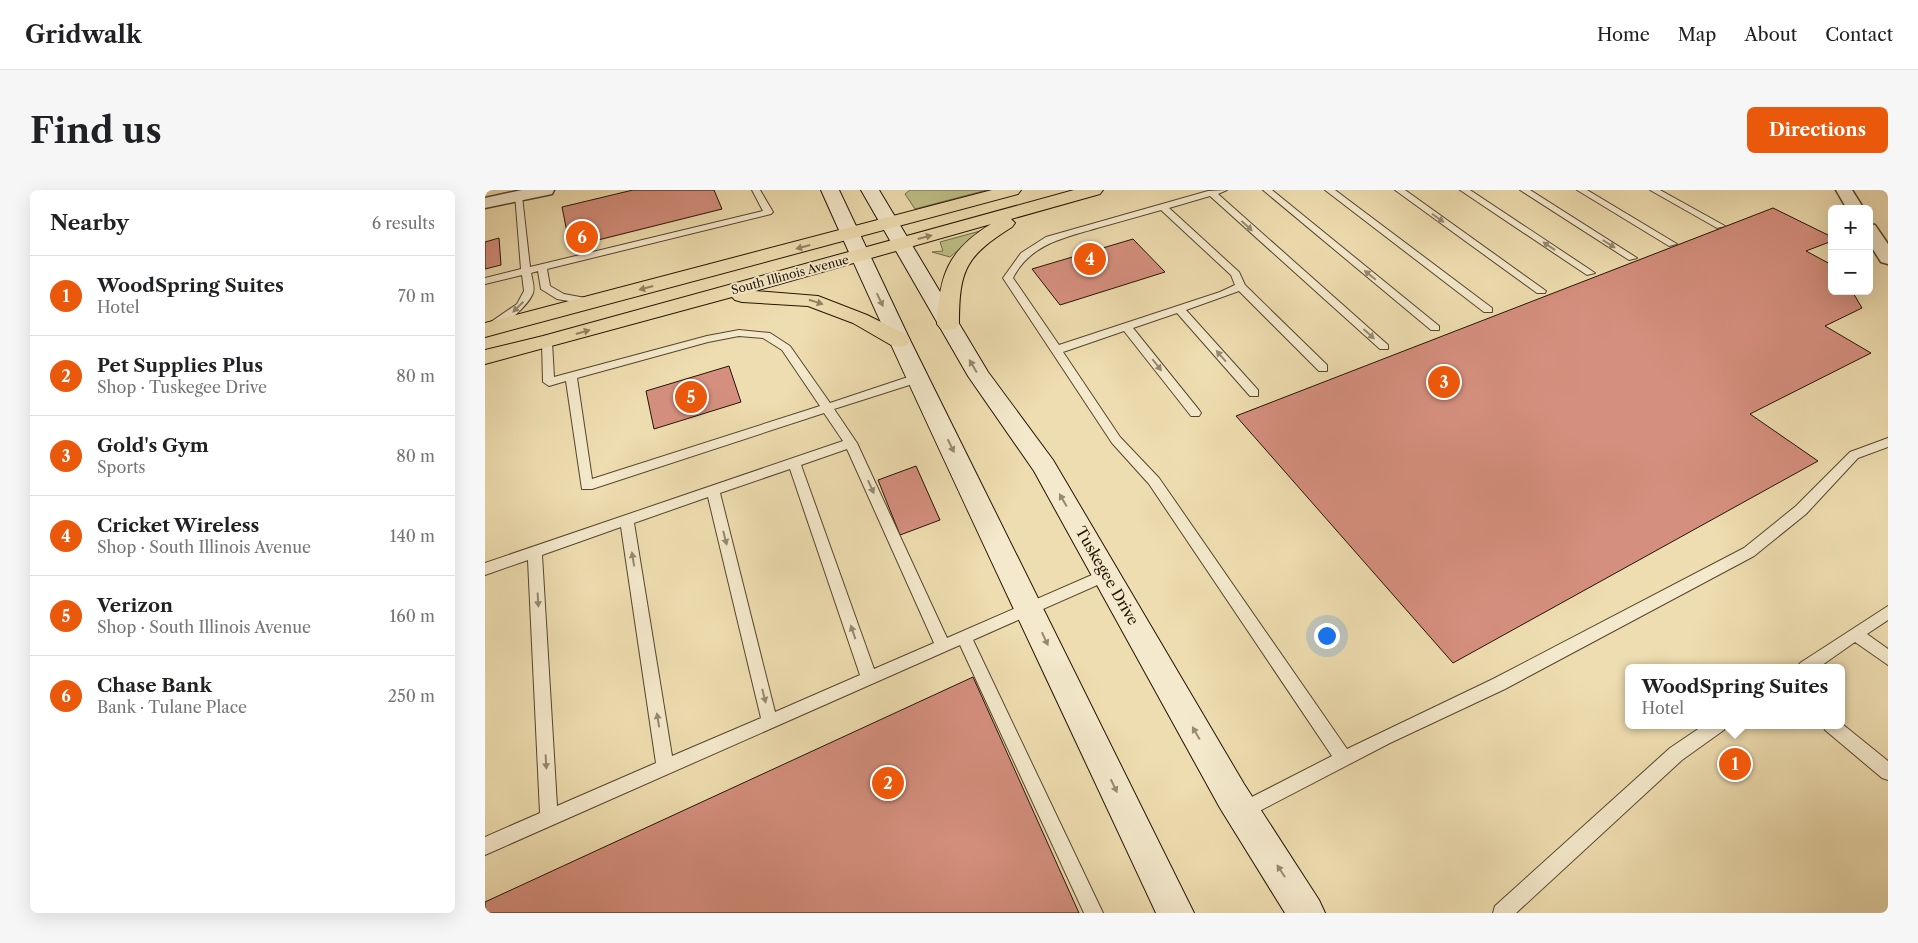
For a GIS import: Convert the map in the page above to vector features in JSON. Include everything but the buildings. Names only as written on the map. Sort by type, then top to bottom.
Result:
[{"type":"highway","name":"South Illinois Avenue","points":[[894,234],[1012,190]]},
{"type":"highway","name":"South Illinois Avenue","points":[[485,357],[547,342],[630,318],[894,234],[1046,204],[1094,190]]},
{"type":"highway","points":[[948,324],[948,292],[951,276],[959,261],[972,246],[989,233],[1046,204]]},
{"type":"highway","name":"South Illinois Avenue","points":[[485,330],[592,302],[855,245]]},
{"type":"highway","points":[[630,318],[745,295],[811,300],[860,318],[899,340]]},
{"type":"street","points":[[485,203],[546,190]]},
{"type":"street","points":[[830,190],[899,340],[1030,608],[1175,913]]},
{"type":"street","name":"Tuskegee Drive","points":[[870,190],[894,234],[979,376],[1044,466],[1242,811],[1306,913]]},
{"type":"street","points":[[1844,190],[1853,205]]},
{"type":"street","points":[[1873,235],[1888,258]]},
{"type":"lane","points":[[485,281],[768,212],[756,190]]},
{"type":"lane","points":[[1223,190],[1049,239],[1029,249],[1015,264],[1008,278],[1116,440],[1155,481],[1344,759]]},
{"type":"lane","points":[[1267,190],[1435,328]]},
{"type":"lane","points":[[1329,190],[1488,310]]},
{"type":"lane","points":[[1399,190],[1541,291]]},
{"type":"lane","points":[[1464,190],[1590,273]]},
{"type":"lane","points":[[1524,190],[1632,258]]},
{"type":"lane","points":[[1581,190],[1672,244]]},
{"type":"lane","points":[[1654,190],[1721,226]]},
{"type":"lane","points":[[1211,193],[1384,347]]},
{"type":"lane","points":[[485,330],[521,306],[529,291],[518,196]]},
{"type":"lane","points":[[1163,207],[1236,274],[1240,286],[1323,368]]},
{"type":"lane","points":[[542,267],[545,286],[561,296],[592,302]]},
{"type":"lane","points":[[1056,350],[1223,294],[1240,286]]},
{"type":"lane","points":[[1179,308],[1253,393]]},
{"type":"lane","points":[[1126,326],[1195,413]]},
{"type":"lane","points":[[547,342],[549,382],[707,339],[739,333],[766,335],[786,348],[851,443],[943,646]]},
{"type":"lane","points":[[571,376],[587,486],[918,378]]},
{"type":"lane","points":[[1242,811],[1499,684],[1749,552],[1801,510],[1855,455],[1888,442]]},
{"type":"lane","points":[[485,569],[851,443]]},
{"type":"lane","points":[[794,462],[869,678]]},
{"type":"lane","points":[[713,490],[770,722]]},
{"type":"lane","points":[[627,520],[665,768]]},
{"type":"lane","points":[[535,552],[549,818]]},
{"type":"lane","points":[[485,846],[1106,575]]},
{"type":"lane","points":[[1811,664],[1888,612]]},
{"type":"lane","points":[[1856,634],[1888,658]]},
{"type":"lane","points":[[964,637],[1094,913]]},
{"type":"lane","points":[[1503,913],[1676,754],[1713,729]]},
{"type":"lane","points":[[1836,729],[1888,772]]},
{"type":"green space","points":[[910,190],[987,190],[915,209],[905,194]]},
{"type":"green space","points":[[980,231],[950,257],[932,252],[943,251],[940,242]]},
{"type":"place","name":"Chase Bank","points":[[582,237]]},
{"type":"place","name":"Cricket Wireless","points":[[1090,259]]},
{"type":"place","name":"Gold's Gym","points":[[1444,382]]},
{"type":"place","name":"Verizon","points":[[691,397]]},
{"type":"place","name":"WoodSpring Suites","points":[[1735,764]]},
{"type":"place","name":"Pet Supplies Plus","points":[[888,783]]}]
